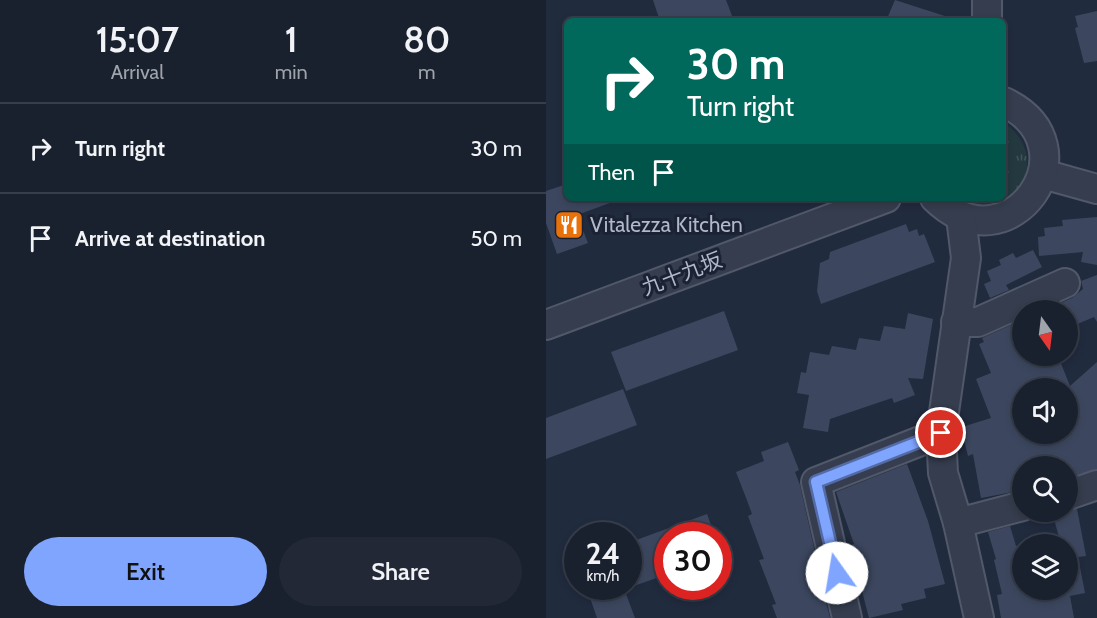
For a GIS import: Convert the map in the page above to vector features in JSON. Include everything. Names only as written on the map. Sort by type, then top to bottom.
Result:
[{"type":"street","points":[[987,0],[987,18]]},
{"type":"street","points":[[938,201],[962,217],[982,221],[1002,218],[1021,208],[1035,193],[1043,174],[1045,154],[1040,136],[1030,119],[1017,108],[1006,103]]},
{"type":"street","points":[[1043,174],[1097,189]]},
{"type":"street","name":"九十九坂","points":[[546,325],[878,201]]},
{"type":"street","points":[[962,217],[966,258],[941,433],[943,473],[958,523],[980,618]]},
{"type":"street","points":[[956,322],[978,322],[1065,283]]},
{"type":"street","points":[[847,618],[816,482],[941,433]]},
{"type":"street","points":[[1078,492],[1097,485]]},
{"type":"street","points":[[958,523],[1012,509]]},
{"type":"green space","points":[[1006,125],[1020,138],[1026,155],[1026,171],[1020,186],[1006,199]]},
{"type":"green space","points":[[966,201],[1002,201],[993,205],[976,205]]},
{"type":"building","points":[[653,0],[726,0],[733,18],[659,18]]},
{"type":"building","points":[[895,0],[951,18],[887,18]]},
{"type":"building","points":[[1097,11],[1097,61],[1084,63],[1075,28],[1078,27],[1075,16]]},
{"type":"building","points":[[564,185],[564,201],[615,201],[577,215],[588,243],[557,254],[546,223],[546,191]]},
{"type":"building","points":[[1097,217],[1097,265],[1081,262],[1083,252],[1039,256],[1038,237],[1045,236],[1044,228],[1063,226],[1062,220]]},
{"type":"building","points":[[906,224],[909,232],[917,229],[919,236],[924,234],[935,262],[821,304],[817,291],[820,263],[829,259],[830,252]]},
{"type":"building","points":[[1033,250],[1042,267],[1006,285],[1009,290],[990,298],[984,284],[991,281],[987,271],[1001,265],[999,260],[1013,253],[1016,258]]},
{"type":"building","points":[[1097,275],[1097,322],[1094,317],[1078,324],[1078,300],[1067,300],[1083,289],[1081,281]]},
{"type":"building","points":[[724,311],[738,350],[626,391],[611,352]]},
{"type":"building","points":[[908,313],[933,319],[923,379],[908,378],[915,395],[894,403],[892,398],[830,419],[828,432],[803,428],[809,395],[797,393],[801,372],[806,373],[810,352],[829,355],[832,346],[856,350],[859,338],[880,341],[884,326],[905,329]]},
{"type":"building","points":[[1012,324],[1012,366],[1062,366],[1067,378],[1012,378],[1012,444],[1078,444],[1078,379],[1097,362],[1097,469],[1078,475],[1078,456],[1012,456],[1012,492],[981,498],[973,454],[968,456],[962,427],[991,418],[976,379],[991,373],[979,344],[984,342],[982,338]]},
{"type":"building","points":[[623,389],[637,425],[546,459],[546,418]]},
{"type":"building","points":[[788,442],[799,470],[795,472],[817,561],[812,563],[830,618],[777,618],[772,605],[776,604],[759,560],[764,559],[748,516],[752,514],[736,472],[764,461],[761,452]]},
{"type":"building","points":[[907,464],[928,521],[945,584],[924,589],[926,598],[901,604],[903,610],[869,618],[850,545],[854,544],[836,492]]},
{"type":"building","points":[[707,514],[710,522],[685,522]]},
{"type":"building","points":[[1078,514],[1086,556],[1078,557],[1078,534],[1058,534],[1055,522],[1078,522]]},
{"type":"building","points":[[1010,526],[1012,534],[1012,600],[1071,600],[1074,618],[1001,618],[997,595],[1002,594],[994,560],[996,559],[988,532]]},
{"type":"building","points":[[654,533],[654,579],[642,583],[642,538]]},
{"type":"building","points":[[1078,557],[1085,593],[1078,594]]},
{"type":"building","points":[[591,600],[628,600],[635,618],[597,618]]},
{"type":"place","name":"Vitalezza Kitchen","points":[[569,225]]},
{"type":"route","points":[[837,573],[816,482],[941,433]]}]
